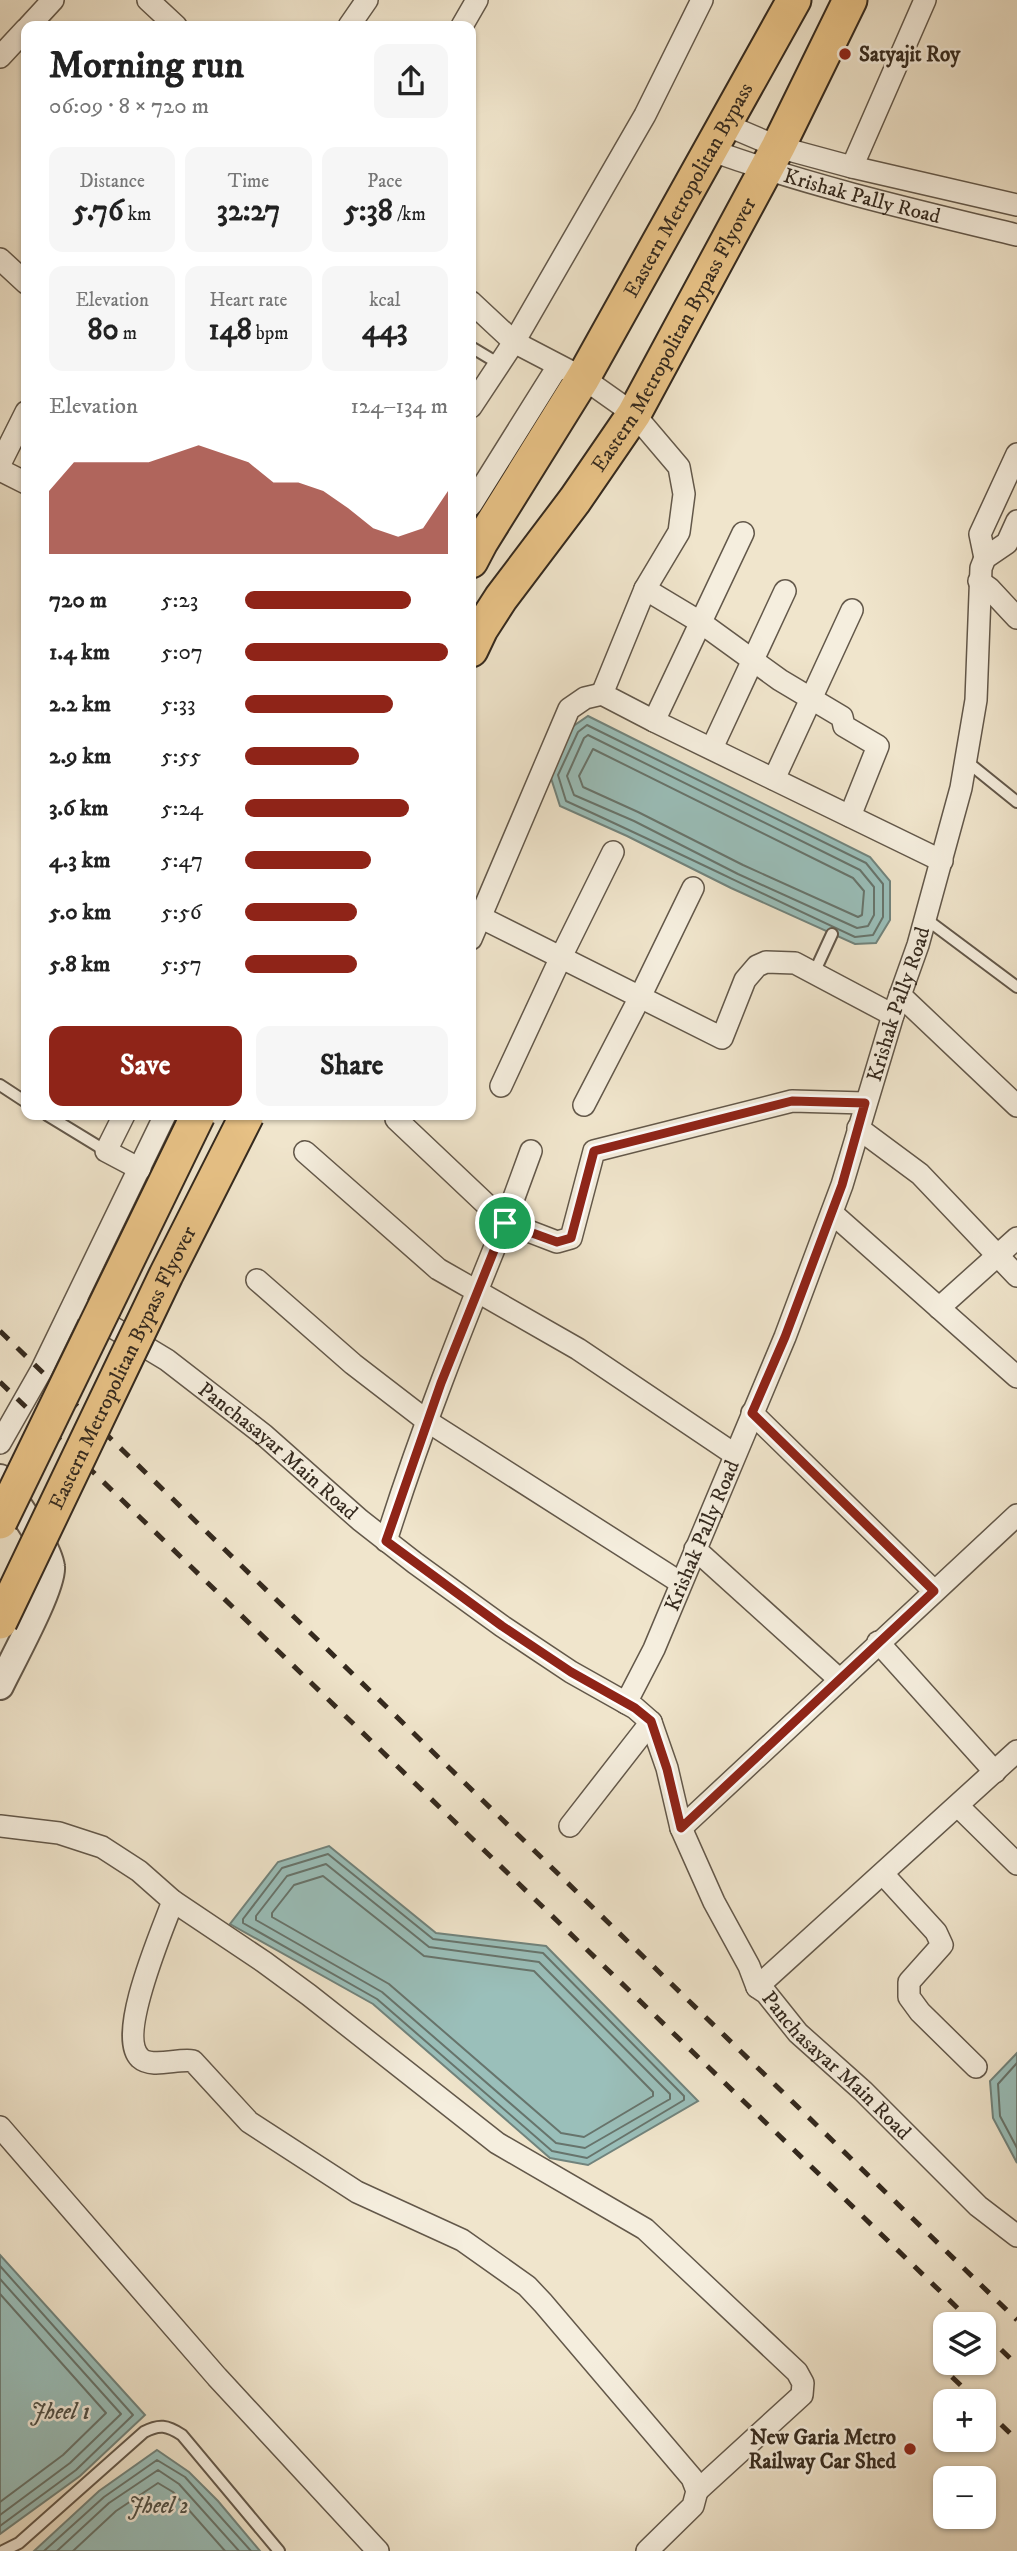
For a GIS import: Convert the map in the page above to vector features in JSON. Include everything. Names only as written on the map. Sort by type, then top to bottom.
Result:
[{"type":"main road","name":"Eastern Metropolitan Bypass","points":[[570,372],[717,137],[793,0]]},
{"type":"main road","name":"Eastern Metropolitan Bypass Flyover","points":[[476,640],[501,598],[575,500],[634,414],[772,158],[850,0]]},
{"type":"main road","points":[[476,552],[570,372]]},
{"type":"main road","name":"Eastern Metropolitan Bypass Flyover","points":[[0,1522],[196,1120]]},
{"type":"main road","name":"Eastern Metropolitan Bypass Flyover","points":[[0,1622],[166,1275],[244,1120]]},
{"type":"street","points":[[33,21],[53,0]]},
{"type":"street","points":[[148,0],[171,21]]},
{"type":"street","points":[[352,21],[367,0]]},
{"type":"street","points":[[465,21],[477,0]]},
{"type":"street","points":[[476,400],[501,365],[645,115],[702,0]]},
{"type":"street","points":[[852,167],[925,0]]},
{"type":"street","points":[[0,57],[21,34]]},
{"type":"street","name":"Krishak Pally Road","points":[[717,137],[870,200],[1017,235]]},
{"type":"street","name":"Krishak Pally Road","points":[[717,137],[772,158],[852,167],[1017,205]]},
{"type":"street","points":[[0,259],[21,278]]},
{"type":"street","points":[[476,307],[514,342],[570,372],[634,414],[679,467],[684,494],[679,532],[645,589],[602,694]]},
{"type":"street","points":[[476,498],[570,372]]},
{"type":"street","points":[[0,464],[21,422]]},
{"type":"street","name":"Krishak Pally Road","points":[[626,1703],[654,1649],[785,1337],[832,1213],[896,1005],[926,919],[961,788],[976,700],[979,581],[985,558],[980,534],[1017,454]]},
{"type":"street","points":[[0,470],[21,480]]},
{"type":"street","points":[[985,558],[1007,542],[1017,521]]},
{"type":"street","points":[[654,722],[743,533]]},
{"type":"street","points":[[979,581],[1017,618]]},
{"type":"street","points":[[645,589],[700,622],[752,661],[842,717],[844,726],[878,746],[850,816]]},
{"type":"street","points":[[712,748],[785,592]]},
{"type":"street","points":[[774,779],[852,610]]},
{"type":"street","points":[[476,929],[566,716],[578,702],[602,694],[654,722],[942,861]]},
{"type":"street","points":[[501,1086],[613,852]]},
{"type":"street","points":[[584,1105],[693,888]]},
{"type":"street","points":[[482,918],[722,1038],[746,980],[757,966],[766,962],[795,963],[814,974],[896,1005],[1017,1106]]},
{"type":"street","points":[[397,1120],[505,1223],[557,1242],[571,1238],[594,1151],[792,1101],[865,1103]]},
{"type":"street","points":[[122,1120],[106,1151],[140,1169]]},
{"type":"street","points":[[0,1443],[41,1371],[163,1120]]},
{"type":"street","points":[[858,1128],[920,1174],[1017,1276]]},
{"type":"street","points":[[386,1541],[427,1421],[531,1151]]},
{"type":"street","points":[[305,1152],[438,1269],[578,1349],[734,1454]]},
{"type":"street","points":[[832,1213],[1017,1377]]},
{"type":"street","points":[[939,1308],[1017,1238]]},
{"type":"street","points":[[257,1280],[353,1364],[427,1421],[681,1583]]},
{"type":"street","name":"Panchasayar Main Road","points":[[74,1304],[167,1360],[264,1436],[386,1541],[502,1626],[651,1721],[667,1769],[681,1828],[714,1902],[749,1966],[757,1987],[766,1993],[798,2033],[863,2091],[978,2206],[1017,2236]]},
{"type":"street","points":[[752,1413],[934,1591]]},
{"type":"street","points":[[0,1478],[46,1551],[52,1569],[46,1588],[0,1686]]},
{"type":"street","points":[[681,1828],[1017,1515]]},
{"type":"street","points":[[695,1549],[839,1679]]},
{"type":"street","points":[[878,1642],[995,1772]]},
{"type":"street","points":[[570,1826],[651,1721]]},
{"type":"street","points":[[757,1987],[1017,1751]]},
{"type":"street","points":[[958,1806],[1017,1864]]},
{"type":"street","points":[[0,1826],[59,1833],[102,1847],[139,1871],[173,1901],[309,1995],[497,2144],[645,2229],[797,2372],[803,2383],[802,2396],[697,2491],[693,2506],[647,2551]]},
{"type":"street","points":[[883,1874],[936,1931],[942,1945],[909,1982],[909,1997],[920,2012],[976,2067]]},
{"type":"street","points":[[173,1901],[137,2000],[134,2019],[135,2049],[141,2059],[153,2063],[181,2059],[193,2062],[249,2122],[357,2192],[462,2240],[527,2286],[659,2437],[692,2479],[697,2491]]},
{"type":"street","points":[[0,2127],[218,2377],[378,2551]]},
{"type":"lane","points":[[476,349],[501,365]]},
{"type":"lane","points":[[965,761],[1017,802]]},
{"type":"lane","points":[[926,919],[1017,986]]},
{"type":"lane","points":[[814,974],[832,934]]},
{"type":"lane","points":[[0,1086],[21,1099]]},
{"type":"lane","points":[[55,1120],[106,1151]]},
{"type":"lane","points":[[3,2551],[19,2543],[144,2432],[156,2426],[169,2426],[181,2435],[279,2551]]},
{"type":"water","points":[[588,716],[870,857],[890,881],[890,920],[876,943],[855,944],[560,806],[550,775],[572,727]]},
{"type":"water","points":[[329,1846],[436,1933],[546,1946],[698,2101],[588,2165],[550,2158],[373,2004],[230,1924],[278,1862]]},
{"type":"water","points":[[1017,2053],[1017,2163],[993,2118],[990,2081]]},
{"type":"water","name":"Jheel 1","points":[[0,2255],[145,2415],[80,2476],[0,2534]]},
{"type":"water","name":"Jheel 2","points":[[157,2450],[189,2472],[218,2501],[260,2551],[34,2551],[99,2491]]},
{"type":"railway","points":[[0,1331],[1017,2320]]},
{"type":"railway","points":[[0,1382],[962,2312]]},
{"type":"railway","points":[[996,2345],[1017,2365]]},
{"type":"railway","points":[[952,2377],[964,2389]]},
{"type":"railway","points":[[996,2420],[1017,2440]]},
{"type":"place","name":"Satyajit Roy","points":[[845,54]]},
{"type":"place","name":"New Garia Metro Railway Car Shed","points":[[910,2449]]},
{"type":"route","points":[[792,1101],[865,1103],[842,1185],[785,1337],[752,1413],[934,1591],[681,1828],[667,1769],[651,1721],[635,1708],[571,1672],[502,1626],[386,1541],[441,1383],[505,1223],[557,1242],[571,1238],[594,1151],[792,1101]]}]
